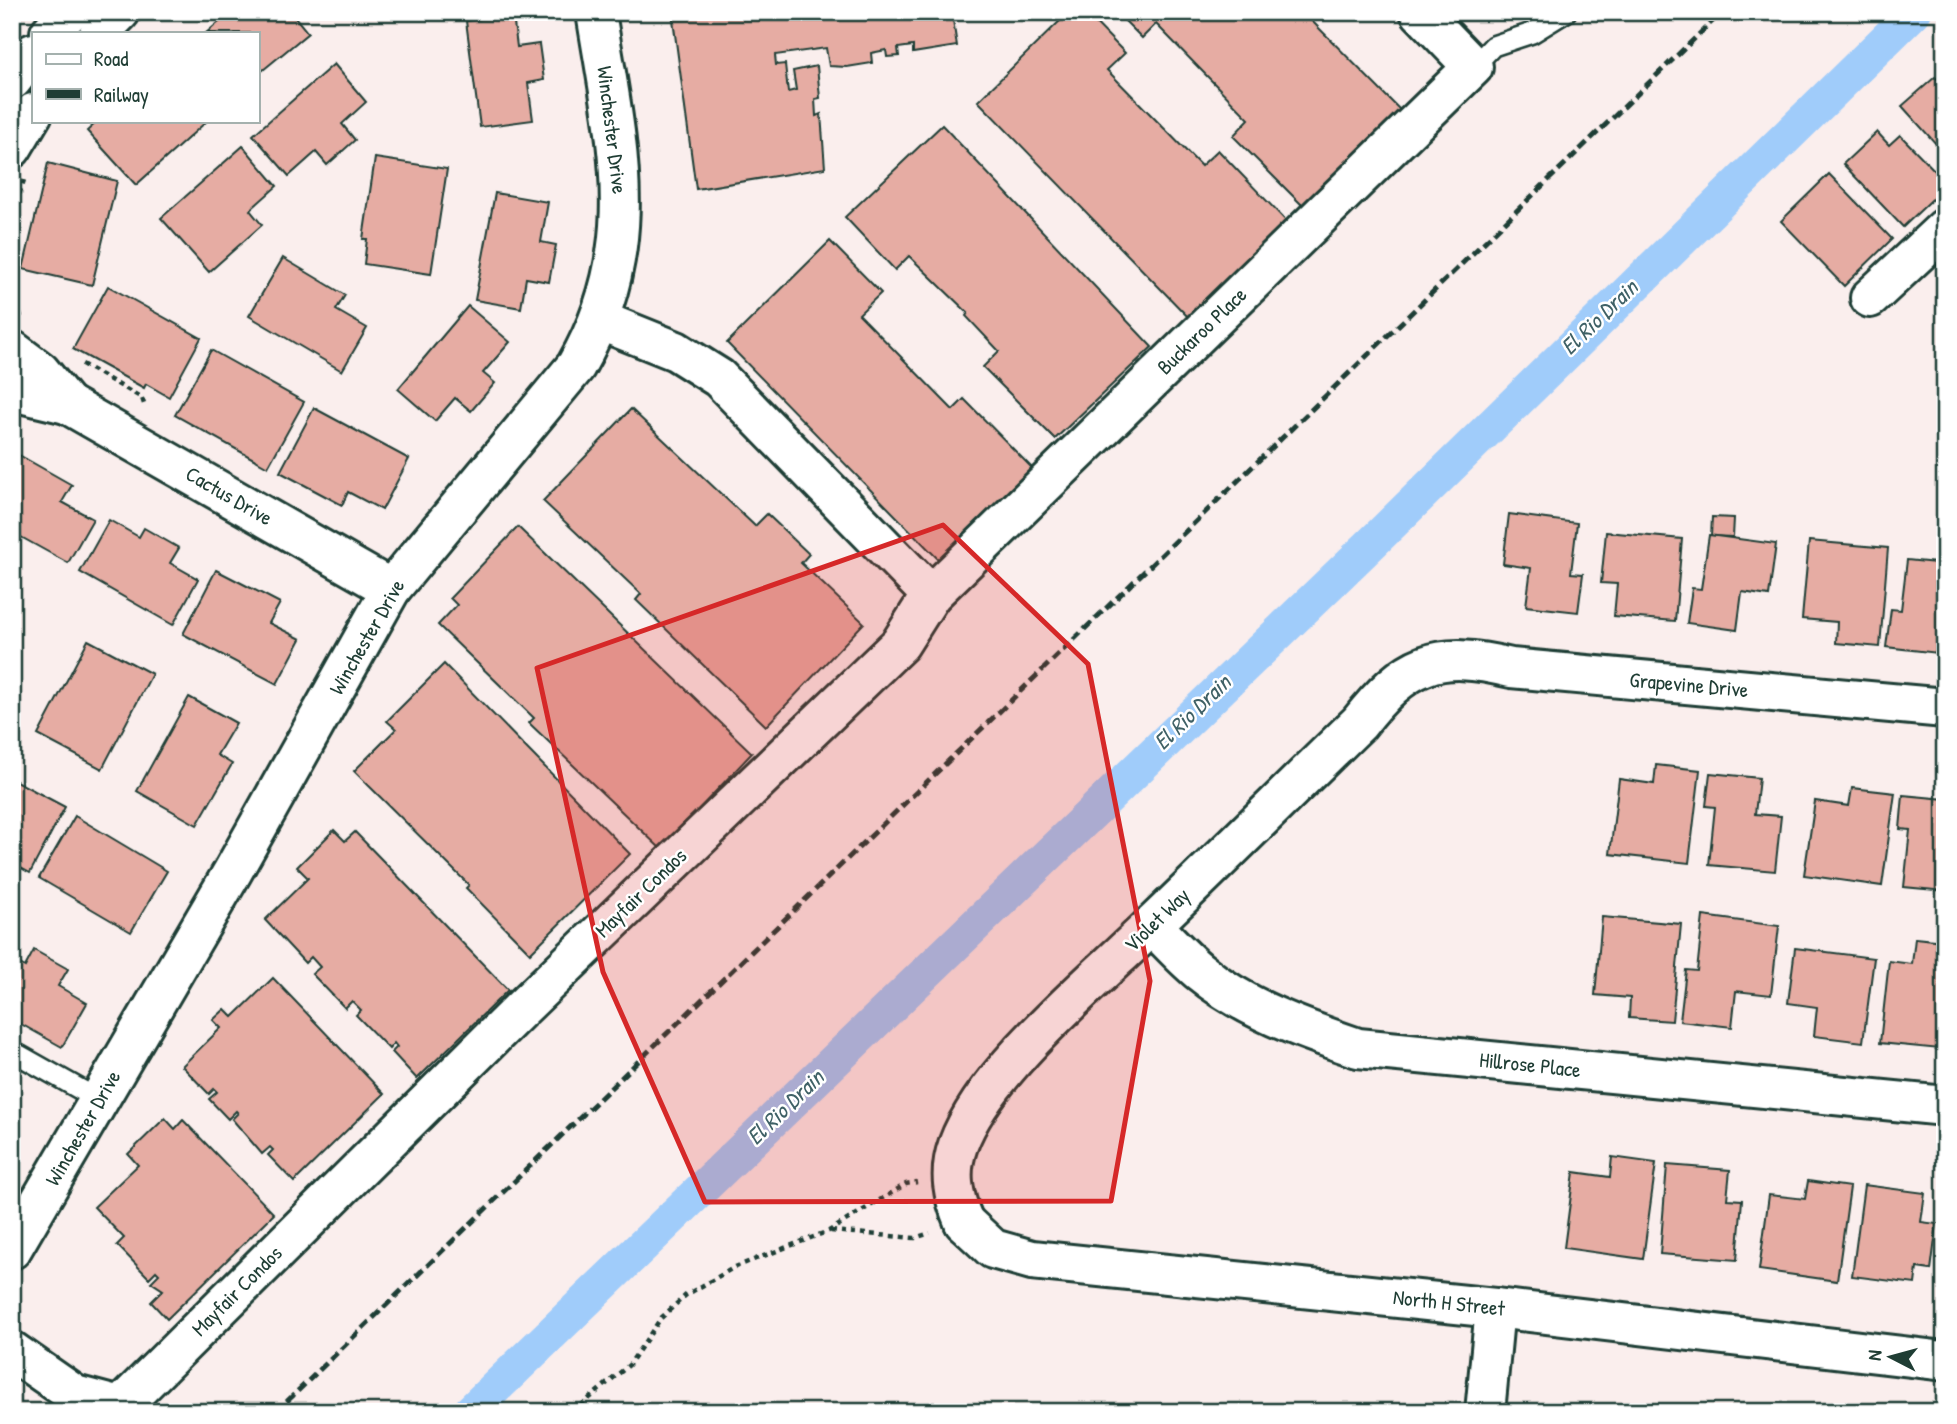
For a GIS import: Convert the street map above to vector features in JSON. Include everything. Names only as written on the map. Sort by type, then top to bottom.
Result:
[{"type":"street","points":[[51,32],[69,12]]},
{"type":"street","points":[[100,32],[120,12]]},
{"type":"street","name":"Winchester Drive","points":[[12,1249],[253,837],[391,589],[576,366],[599,320],[618,248],[621,181],[596,12]]},
{"type":"street","points":[[1420,12],[1472,67]]},
{"type":"street","points":[[12,80],[32,54]]},
{"type":"street","name":"Buckaroo Place","points":[[931,595],[1472,67]]},
{"type":"street","points":[[12,148],[32,115]]},
{"type":"street","points":[[1870,299],[1945,229]]},
{"type":"street","points":[[599,320],[676,351],[719,378],[931,595]]},
{"type":"street","name":"Cactus Drive","points":[[12,350],[40,370],[68,404]]},
{"type":"street","name":"Cactus Drive","points":[[12,391],[68,404],[391,589]]},
{"type":"street","name":"Mayfair Condos","points":[[12,1351],[75,1395],[120,1407],[520,1010],[900,644],[931,595]]},
{"type":"street","name":"Grapevine Drive","points":[[1434,661],[1486,662],[1511,668],[1945,708]]},
{"type":"street","name":"Violet Way","points":[[964,1222],[953,1196],[952,1174],[958,1145],[983,1100],[1039,1033],[1359,723],[1384,692],[1405,676],[1434,661]]},
{"type":"street","name":"Hillrose Place","points":[[1152,925],[1199,971],[1252,1007],[1296,1027],[1358,1048],[1945,1106]]},
{"type":"street","name":"North H Street","points":[[964,1222],[993,1249],[1032,1259],[1495,1308],[1945,1361]]},
{"type":"street","points":[[1485,1412],[1495,1308]]},
{"type":"lane","points":[[1472,67],[1493,46],[1532,33],[1566,12]]},
{"type":"lane","points":[[12,1051],[99,1100]]},
{"type":"path","points":[[573,1412],[629,1364],[661,1318],[686,1296],[736,1267],[829,1231],[906,1184],[952,1174]]},
{"type":"path","points":[[829,1231],[915,1238],[964,1222]]},
{"type":"highlighted area","points":[[943,525],[1088,664],[1150,981],[1111,1201],[705,1202],[603,972],[537,668]]},
{"type":"building","points":[[231,12],[243,15],[247,12],[291,12],[308,33],[259,73],[259,32],[207,32]]},
{"type":"building","points":[[672,12],[978,12],[979,15],[953,20],[957,46],[913,53],[913,46],[898,48],[899,56],[887,57],[886,50],[871,53],[872,63],[847,67],[829,66],[826,48],[775,55],[776,65],[785,64],[788,92],[796,90],[793,71],[817,66],[820,98],[815,99],[816,116],[821,114],[825,168],[696,189]]},
{"type":"building","points":[[1069,12],[1085,12],[1125,53],[1107,70],[1201,166],[1218,150],[1289,224],[1191,320],[978,101]]},
{"type":"building","points":[[1116,12],[1303,12],[1403,113],[1306,209],[1233,136],[1249,119],[1156,24],[1142,38]]},
{"type":"building","points":[[513,15],[517,47],[539,44],[544,80],[528,83],[533,120],[480,127],[466,21]]},
{"type":"building","points":[[334,64],[366,102],[342,124],[355,140],[327,165],[316,152],[289,176],[253,135]]},
{"type":"building","points":[[1935,77],[1945,87],[1945,154],[1902,106]]},
{"type":"building","points":[[97,122],[206,122],[136,185],[87,131]]},
{"type":"building","points":[[942,125],[1152,347],[1055,439],[983,367],[999,351],[966,316],[968,313],[909,256],[895,270],[845,217]]},
{"type":"building","points":[[1877,132],[1889,145],[1900,135],[1945,181],[1945,187],[1903,227],[1843,164]]},
{"type":"building","points":[[243,146],[277,186],[250,210],[262,225],[209,272],[161,218]]},
{"type":"building","points":[[375,158],[447,169],[431,274],[364,264],[367,239],[363,239]]},
{"type":"building","points":[[48,163],[117,181],[92,285],[23,269]]},
{"type":"building","points":[[1829,174],[1892,239],[1844,286],[1781,221]]},
{"type":"building","points":[[495,193],[548,202],[541,242],[556,245],[549,282],[526,278],[521,308],[475,300]]},
{"type":"building","points":[[830,241],[881,293],[859,314],[953,410],[964,399],[1033,469],[940,561],[727,343]]},
{"type":"building","points":[[283,258],[345,295],[336,310],[367,328],[342,371],[249,316]]},
{"type":"building","points":[[108,286],[201,338],[169,397],[146,384],[144,388],[73,349]]},
{"type":"building","points":[[468,306],[510,342],[483,373],[495,383],[471,411],[455,398],[435,421],[398,389]]},
{"type":"building","points":[[211,350],[304,402],[268,467],[175,415]]},
{"type":"building","points":[[314,408],[409,459],[382,510],[348,492],[342,505],[280,472]]},
{"type":"building","points":[[631,409],[755,526],[767,514],[809,554],[801,563],[864,623],[766,726],[636,600],[641,594],[543,501]]},
{"type":"building","points":[[12,451],[72,485],[62,502],[93,519],[68,563],[12,532]]},
{"type":"building","points":[[1509,514],[1577,523],[1571,573],[1583,574],[1578,612],[1526,606],[1531,568],[1503,564]]},
{"type":"building","points":[[1712,517],[1734,518],[1733,537],[1711,536]]},
{"type":"building","points":[[109,520],[139,537],[144,528],[179,548],[170,563],[198,579],[173,625],[80,572]]},
{"type":"building","points":[[518,527],[752,753],[661,849],[529,723],[534,718],[438,625],[457,605],[450,598]]},
{"type":"building","points":[[1606,532],[1682,539],[1675,621],[1614,616],[1617,584],[1601,583]]},
{"type":"building","points":[[1709,535],[1776,544],[1769,596],[1742,592],[1737,630],[1687,623],[1692,588],[1701,589]]},
{"type":"building","points":[[1809,541],[1888,548],[1880,647],[1836,643],[1837,622],[1802,619]]},
{"type":"building","points":[[1907,560],[1945,564],[1945,616],[1938,653],[1886,647],[1891,609],[1901,610]]},
{"type":"building","points":[[216,570],[280,603],[269,623],[301,639],[277,684],[183,634]]},
{"type":"building","points":[[88,640],[152,674],[102,769],[38,735]]},
{"type":"building","points":[[444,664],[630,854],[530,953],[466,888],[469,885],[354,771],[396,729],[387,721]]},
{"type":"building","points":[[189,697],[236,723],[217,755],[232,764],[197,825],[137,791]]},
{"type":"building","points":[[1656,765],[1700,770],[1689,863],[1610,854],[1619,779],[1654,784]]},
{"type":"building","points":[[1710,773],[1759,778],[1755,814],[1781,816],[1775,871],[1709,865],[1715,807],[1706,806]]},
{"type":"building","points":[[12,779],[65,807],[30,873],[12,863]]},
{"type":"building","points":[[1852,788],[1895,793],[1882,886],[1804,875],[1815,801],[1849,806]]},
{"type":"building","points":[[1903,795],[1945,799],[1945,891],[1904,887],[1910,830],[1900,829]]},
{"type":"building","points":[[75,816],[167,871],[131,932],[39,878]]},
{"type":"building","points":[[334,830],[345,841],[355,832],[508,990],[417,1079],[392,1052],[397,1047],[394,1043],[389,1049],[356,1015],[361,1010],[352,1001],[345,1008],[312,974],[320,967],[311,957],[305,963],[265,920],[308,878],[297,867]]},
{"type":"building","points":[[1703,916],[1779,926],[1771,995],[1736,991],[1732,1027],[1680,1021],[1686,970],[1697,971]]},
{"type":"building","points":[[1602,917],[1681,924],[1672,1021],[1629,1018],[1630,998],[1595,995]]},
{"type":"building","points":[[1915,938],[1943,941],[1940,967],[1945,967],[1945,1029],[1942,1029],[1940,1049],[1880,1043],[1889,961],[1912,964]]},
{"type":"building","points":[[1795,948],[1874,958],[1863,1042],[1814,1036],[1817,1007],[1788,1003]]},
{"type":"building","points":[[34,950],[68,969],[58,986],[87,1003],[62,1047],[12,1019],[12,959],[25,967]]},
{"type":"building","points":[[273,978],[384,1094],[294,1182],[268,1155],[273,1150],[270,1147],[262,1154],[232,1119],[238,1113],[236,1111],[228,1119],[209,1099],[217,1092],[214,1089],[209,1094],[182,1066],[221,1028],[213,1020],[225,1009],[233,1017]]},
{"type":"building","points":[[165,1118],[175,1129],[183,1120],[274,1214],[167,1319],[151,1302],[163,1290],[151,1282],[159,1274],[156,1271],[149,1278],[117,1245],[124,1238],[94,1207],[138,1165],[128,1154]]},
{"type":"building","points":[[1612,1157],[1656,1163],[1643,1259],[1564,1248],[1574,1172],[1610,1177]]},
{"type":"building","points":[[1667,1165],[1730,1170],[1727,1199],[1742,1200],[1737,1260],[1660,1254]]},
{"type":"building","points":[[1808,1181],[1850,1187],[1837,1281],[1759,1270],[1769,1195],[1805,1199]]},
{"type":"building","points":[[1864,1185],[1925,1193],[1921,1222],[1937,1224],[1931,1270],[1917,1268],[1915,1284],[1852,1276]]},
{"type":"waterway","name":"El Rio Drain","points":[[470,1412],[1374,541],[1914,12]]},
{"type":"railway","points":[[276,1412],[1722,12]]}]
